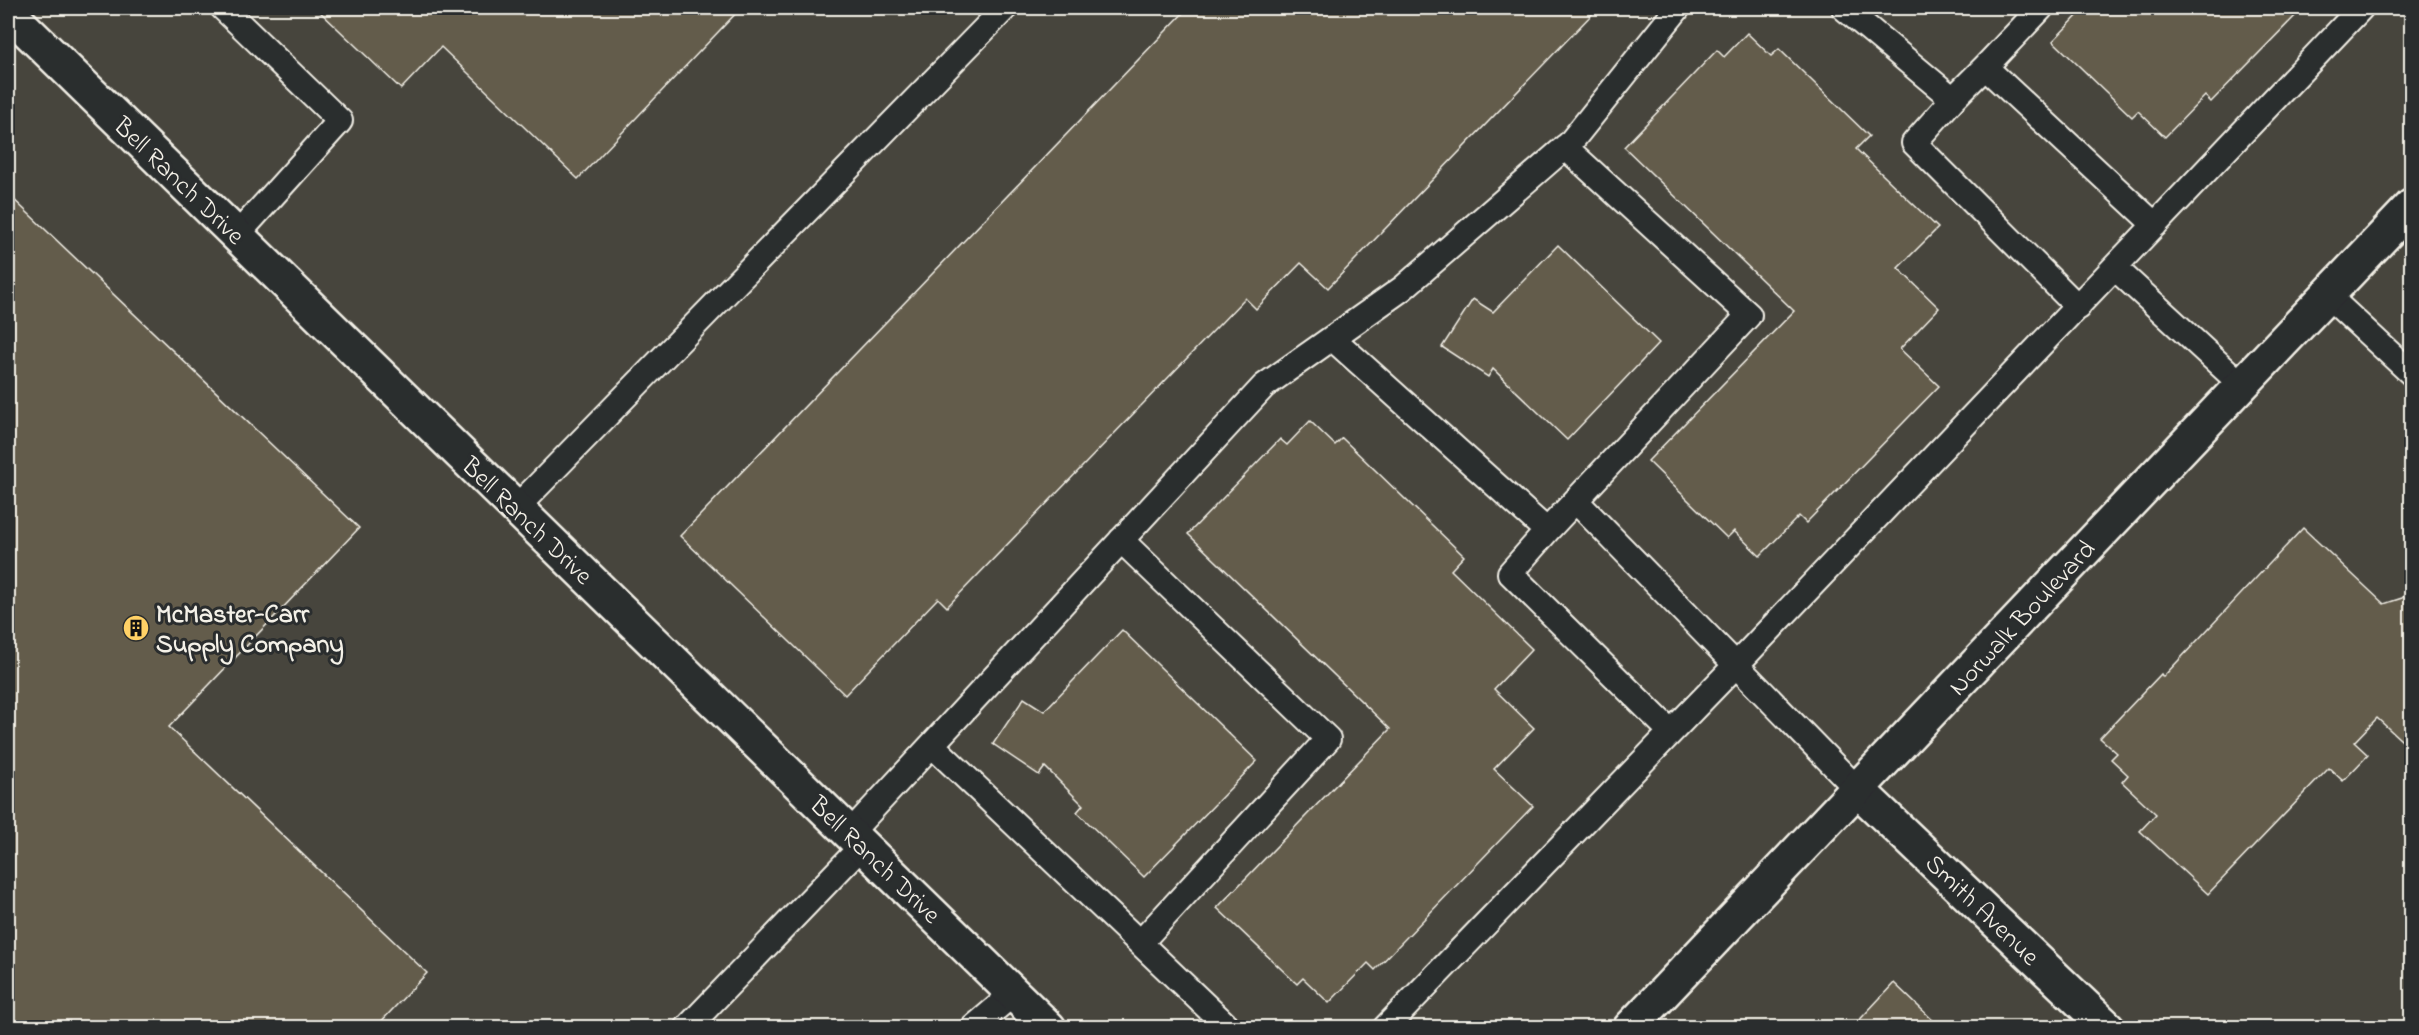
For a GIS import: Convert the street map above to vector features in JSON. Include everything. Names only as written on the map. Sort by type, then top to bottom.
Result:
[{"type":"street","name":"Bell Ranch Drive","points":[[8,12],[1049,1028]]},
{"type":"street","name":"Norwalk Boulevard","points":[[1630,1028],[2412,206]]},
{"type":"street","name":"Smith Avenue","points":[[1858,790],[2108,1028]]},
{"type":"lane","points":[[223,8],[340,121],[237,235]]},
{"type":"lane","points":[[516,508],[1005,8]]},
{"type":"lane","points":[[687,1028],[856,839],[932,745],[1264,386],[1403,288],[1565,147],[1678,8]]},
{"type":"lane","points":[[1844,8],[1953,99]]},
{"type":"lane","points":[[2041,8],[1914,143],[2078,306]]},
{"type":"lane","points":[[1385,1028],[1736,665],[2361,8]]},
{"type":"lane","points":[[1985,67],[2156,225]]},
{"type":"lane","points":[[1565,147],[1749,315],[1510,573],[1671,732]]},
{"type":"lane","points":[[2115,268],[2242,385]]},
{"type":"lane","points":[[2327,295],[2412,374]]},
{"type":"lane","points":[[1332,338],[1547,531]]},
{"type":"lane","points":[[1576,501],[1858,790]]},
{"type":"lane","points":[[1121,540],[1328,739],[1140,943]]},
{"type":"lane","points":[[932,745],[1229,1028]]},
{"type":"lane","points":[[973,1028],[1014,993]]},
{"type":"shaded area","points":[[8,8],[2411,8],[2411,1027],[8,1027]]},
{"type":"building","points":[[316,8],[741,8],[578,179],[441,47],[401,89]]},
{"type":"building","points":[[1188,8],[1598,8],[1328,288],[1301,263],[1256,309],[1245,298],[947,607],[938,598],[845,695],[680,536]]},
{"type":"building","points":[[2085,8],[2303,8],[2211,102],[2205,96],[2165,137],[2138,111],[2132,117],[2053,41]]},
{"type":"building","points":[[1747,33],[1771,56],[1779,49],[1869,136],[1856,149],[1938,228],[1898,268],[1939,308],[1900,349],[1939,386],[1806,523],[1799,516],[1760,556],[1734,531],[1727,538],[1648,461],[1794,311],[1624,147],[1717,50],[1724,57]]},
{"type":"building","name":"McMaster-Carr Supply Company","points":[[8,194],[359,528],[169,727],[427,973],[375,1028],[8,1028]]},
{"type":"building","points":[[1558,245],[1659,343],[1567,440],[1493,369],[1488,377],[1442,347],[1473,299],[1493,312]]},
{"type":"building","points":[[1310,421],[1335,445],[1342,438],[1464,556],[1451,570],[1532,649],[1494,689],[1534,728],[1494,769],[1533,806],[1375,970],[1368,963],[1329,1003],[1303,978],[1297,984],[1217,908],[1390,729],[1188,534],[1280,439],[1287,445]]},
{"type":"building","points":[[2303,528],[2384,604],[2402,598],[2412,589],[2412,750],[2377,718],[2354,742],[2368,755],[2343,781],[2329,768],[2208,894],[2140,831],[2156,814],[2122,782],[2128,775],[2111,759],[2117,753],[2100,738],[2161,674],[2163,677]]},
{"type":"building","points":[[1122,630],[1257,761],[1144,877],[1077,812],[1083,805],[1045,767],[1039,775],[993,744],[1024,698],[1044,711]]},
{"type":"building","points":[[1894,983],[1941,1028],[1852,1028]]},
{"type":"place","name":"McMaster-Carr Supply Company","points":[[136,628]]}]
